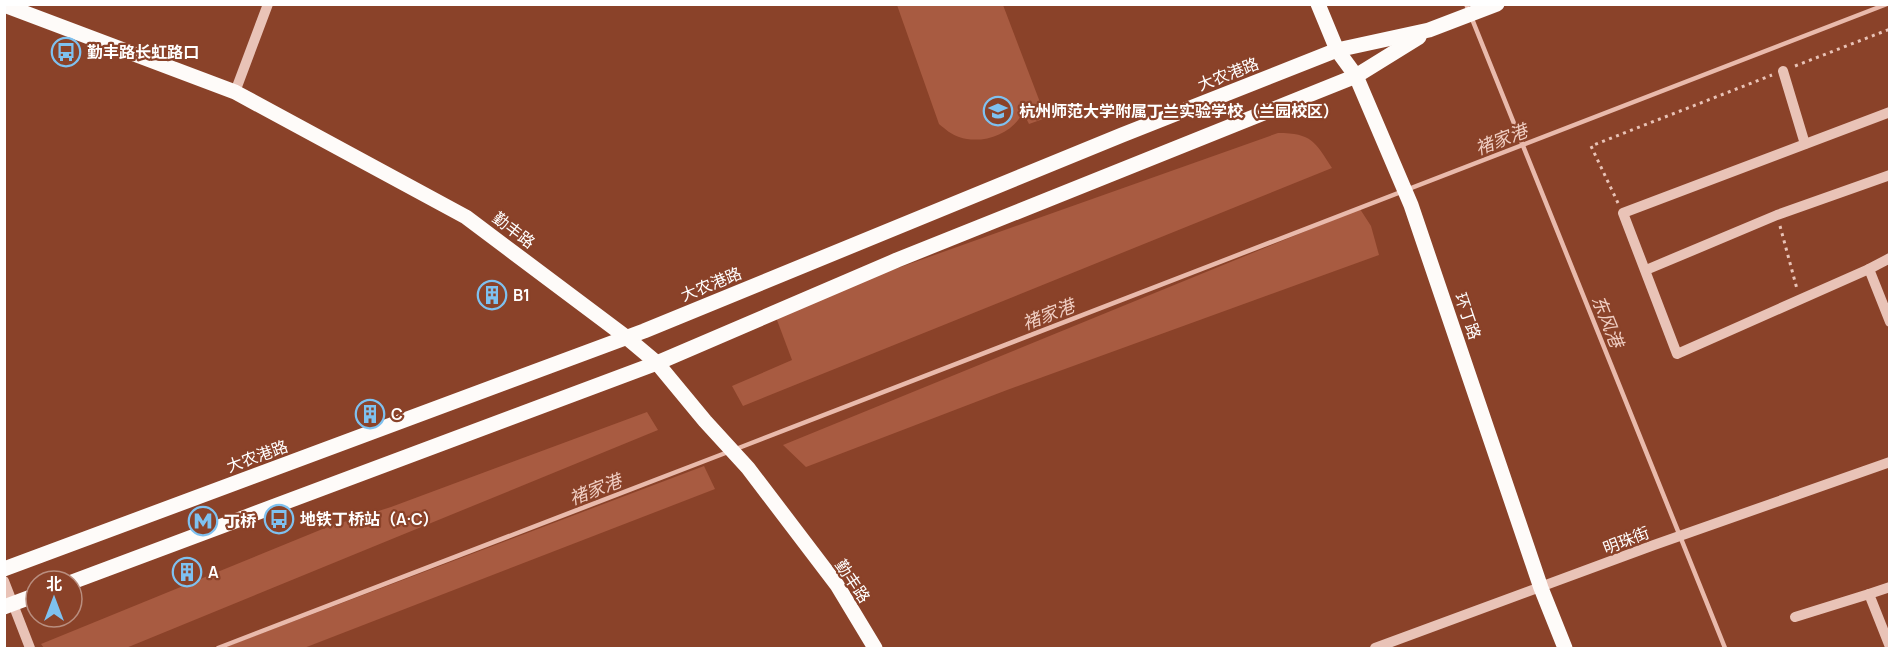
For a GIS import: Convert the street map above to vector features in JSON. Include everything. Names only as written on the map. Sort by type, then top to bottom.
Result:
[{"type":"main road","name":"环丁路","points":[[1318,4],[1337,50],[1356,76],[1411,205],[1541,588],[1564,648]]},
{"type":"main road","name":"大农港路","points":[[4,569],[626,337],[1337,50],[1429,30],[1497,4]]},
{"type":"main road","name":"勤丰路","points":[[4,5],[235,92],[466,217],[626,337],[657,363],[748,468],[837,585],[875,648]]},
{"type":"main road","name":"大农港路","points":[[84,578],[657,363],[897,260],[1356,76],[1429,30]]},
{"type":"main road","points":[[9,605],[24,599]]},
{"type":"street","points":[[235,92],[268,4]]},
{"type":"street","points":[[1783,71],[1805,144]]},
{"type":"street","points":[[1890,112],[1623,213],[1677,354],[1890,258]]},
{"type":"street","points":[[1646,270],[1777,215],[1890,175]]},
{"type":"street","points":[[1869,269],[1890,322]]},
{"type":"street","name":"明珠街","points":[[1374,648],[1654,545],[1890,462]]},
{"type":"street","points":[[4,581],[9,605],[30,648]]},
{"type":"street","points":[[1795,617],[1890,587]]},
{"type":"street","points":[[1869,594],[1886,630],[1890,647]]},
{"type":"path","points":[[1623,213],[1591,146],[1890,29]]},
{"type":"path","points":[[1777,215],[1800,300]]},
{"type":"shaded area","points":[[897,5],[1003,5],[1046,118],[1029,124],[1023,112],[1018,120],[1004,132],[977,140],[959,137],[946,130],[939,124]]},
{"type":"shaded area","points":[[1278,133],[1306,137],[1316,146],[1332,168],[743,406],[732,386],[792,360],[774,312]]},
{"type":"shaded area","points":[[1360,209],[1371,226],[1379,255],[1007,390],[806,467],[783,445]]},
{"type":"shaded area","points":[[647,412],[658,430],[126,648],[44,648],[41,644],[78,629],[84,629],[84,626],[325,528],[391,507]]},
{"type":"shaded area","points":[[704,466],[715,489],[304,648],[223,648]]},
{"type":"waterway","name":"东风港","points":[[1466,4],[1725,648]]},
{"type":"waterway","name":"褚家港","points":[[736,449],[1887,4]]},
{"type":"waterway","name":"褚家港","points":[[218,648],[728,452]]},
{"type":"place","name":"勤丰路长虹路口","points":[[66,52]]},
{"type":"place","name":"杭州师范大学附属丁兰实验学校（兰园校区）","points":[[998,111]]},
{"type":"place","name":"B1","points":[[492,295]]},
{"type":"place","name":"C","points":[[370,414]]},
{"type":"place","name":"地铁丁桥站（A·C）","points":[[279,519]]},
{"type":"place","name":"丁桥","points":[[203,521]]},
{"type":"place","name":"A","points":[[187,572]]}]
